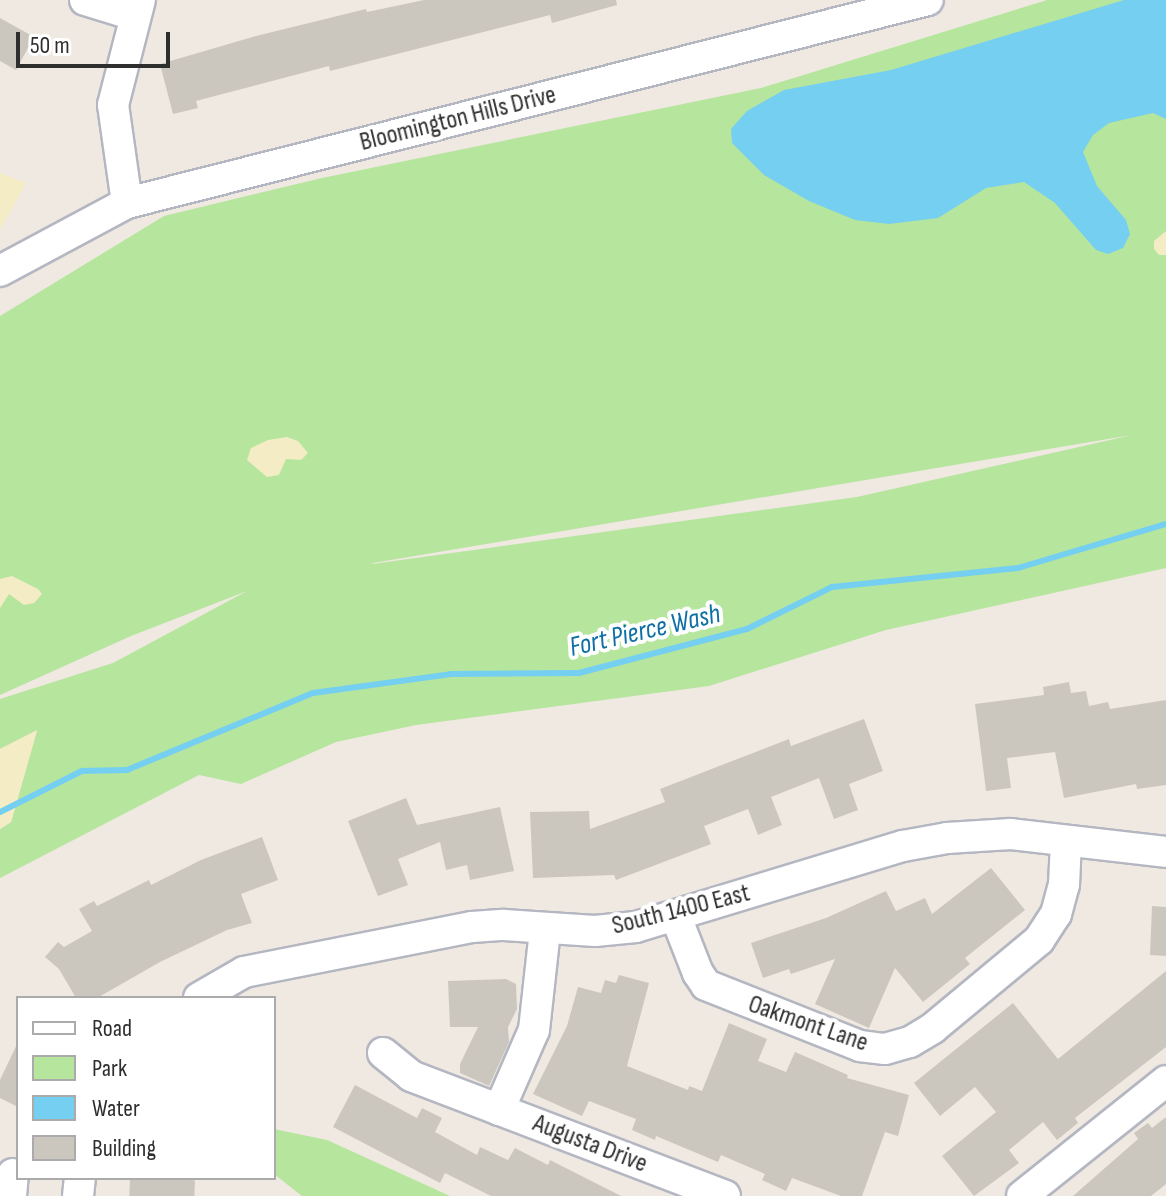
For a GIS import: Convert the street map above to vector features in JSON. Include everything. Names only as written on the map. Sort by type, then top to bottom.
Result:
[{"type":"street","points":[[85,0],[137,7],[113,105],[127,203]]},
{"type":"street","name":"Bloomington Hills Drive","points":[[0,271],[127,203],[928,0]]},
{"type":"street","name":"South 1400 East","points":[[202,996],[244,972],[287,961],[472,927],[504,925],[595,931],[636,927],[903,846],[1011,834],[1166,852]]},
{"type":"street","name":"Oakmont Lane","points":[[676,917],[698,973],[706,985],[860,1046],[885,1049],[910,1042],[933,1028],[1039,940],[1056,914],[1064,885],[1066,841]]},
{"type":"street","points":[[499,1110],[534,1030],[545,930]]},
{"type":"street","name":"Augusta Drive","points":[[383,1053],[411,1076],[725,1196]]},
{"type":"street","points":[[1022,1196],[1166,1081]]},
{"type":"green space","points":[[1047,0],[1166,0],[1166,568],[886,630],[709,686],[416,725],[336,742],[241,784],[199,775],[0,878],[0,829],[11,822],[37,731],[0,749],[0,699],[113,663],[247,591],[131,636],[0,695],[0,316],[164,216],[322,178],[761,88]],"holes":[[[1132,435],[857,497],[372,564]]]},
{"type":"green space","points":[[276,1129],[327,1140],[450,1196],[302,1196],[276,1176]]},
{"type":"sand","points":[[0,173],[26,183],[0,230]]},
{"type":"sand","points":[[1166,231],[1166,255],[1159,255],[1154,249],[1154,241]]},
{"type":"sand","points":[[287,437],[298,441],[308,453],[301,460],[286,459],[279,475],[267,477],[247,460],[251,448],[268,440]]},
{"type":"sand","points":[[12,576],[42,594],[34,603],[24,605],[9,594],[0,608],[0,579]]},
{"type":"sand","points":[[37,730],[11,822],[0,829],[0,749]]},
{"type":"water","points":[[1124,0],[1166,0],[1166,119],[1153,113],[1109,123],[1093,135],[1083,152],[1097,186],[1126,220],[1130,234],[1123,248],[1108,254],[1096,250],[1055,203],[1024,182],[986,188],[938,218],[889,224],[855,220],[809,201],[764,175],[732,143],[731,129],[747,111],[784,90],[891,70]]},
{"type":"building","points":[[424,0],[616,0],[617,5],[552,23],[550,15],[330,71],[329,66],[196,101],[198,108],[173,114],[160,64],[366,9],[367,12]]},
{"type":"building","points":[[0,18],[34,37],[16,70],[0,61]]},
{"type":"building","points":[[1069,682],[1071,693],[1086,691],[1089,706],[1108,702],[1110,709],[1166,700],[1166,785],[1137,789],[1136,784],[1064,798],[1055,752],[1007,758],[1011,788],[986,791],[975,704],[1044,695],[1043,687]]},
{"type":"building","points":[[864,719],[883,771],[849,784],[858,810],[834,819],[819,778],[771,797],[782,825],[758,835],[748,809],[704,826],[711,844],[616,880],[614,875],[533,878],[530,812],[589,811],[590,829],[665,802],[660,789],[789,739],[791,746]]},
{"type":"building","points":[[406,798],[417,825],[500,807],[514,871],[470,880],[467,865],[446,870],[440,842],[398,859],[408,885],[378,896],[348,821]]},
{"type":"building","points":[[262,837],[278,880],[241,894],[252,923],[227,930],[160,962],[100,996],[75,996],[59,969],[45,957],[58,942],[64,947],[92,931],[79,909],[94,901],[97,906],[149,880],[151,885],[201,860]]},
{"type":"building","points":[[991,868],[1025,910],[965,958],[970,964],[923,1002],[895,968],[869,1028],[815,1004],[835,959],[791,974],[789,969],[763,978],[751,943],[826,918],[886,891],[896,911],[925,898],[932,914]]},
{"type":"building","points":[[1152,906],[1166,907],[1166,956],[1150,955]]},
{"type":"building","points":[[1166,971],[1166,1047],[1075,1118],[1078,1123],[1057,1140],[1043,1122],[1009,1150],[1019,1163],[974,1196],[942,1156],[996,1112],[975,1087],[940,1116],[914,1083],[1013,1003],[1058,1059]]},
{"type":"building","points":[[619,975],[649,983],[627,1066],[688,1090],[689,1086],[702,1091],[729,1023],[767,1039],[758,1061],[786,1072],[795,1052],[848,1075],[847,1078],[909,1095],[898,1136],[885,1132],[862,1196],[841,1196],[792,1178],[786,1191],[762,1180],[765,1174],[721,1155],[718,1162],[656,1136],[655,1140],[632,1130],[636,1119],[589,1101],[582,1116],[533,1094],[567,1026],[578,987],[601,993],[605,980],[616,983]]},
{"type":"building","points":[[506,979],[516,984],[517,1009],[508,1027],[509,1042],[489,1086],[460,1073],[460,1064],[478,1027],[450,1027],[448,981]]},
{"type":"building","points":[[16,1046],[16,1106],[0,1098],[0,1080]]},
{"type":"building","points":[[355,1085],[417,1118],[422,1108],[442,1118],[435,1132],[477,1155],[480,1147],[508,1160],[515,1148],[548,1165],[550,1160],[621,1196],[491,1196],[445,1173],[440,1183],[333,1127]]},
{"type":"building","points":[[1166,1117],[1166,1184],[1151,1196],[1073,1196],[1138,1139],[1134,1133],[1148,1123],[1152,1128]]},
{"type":"building","points":[[130,1180],[195,1180],[194,1196],[129,1196]]},
{"type":"waterway","name":"Fort Pierce Wash","points":[[0,812],[82,771],[127,770],[313,693],[451,674],[579,673],[747,629],[832,587],[1018,568],[1166,524]]}]
